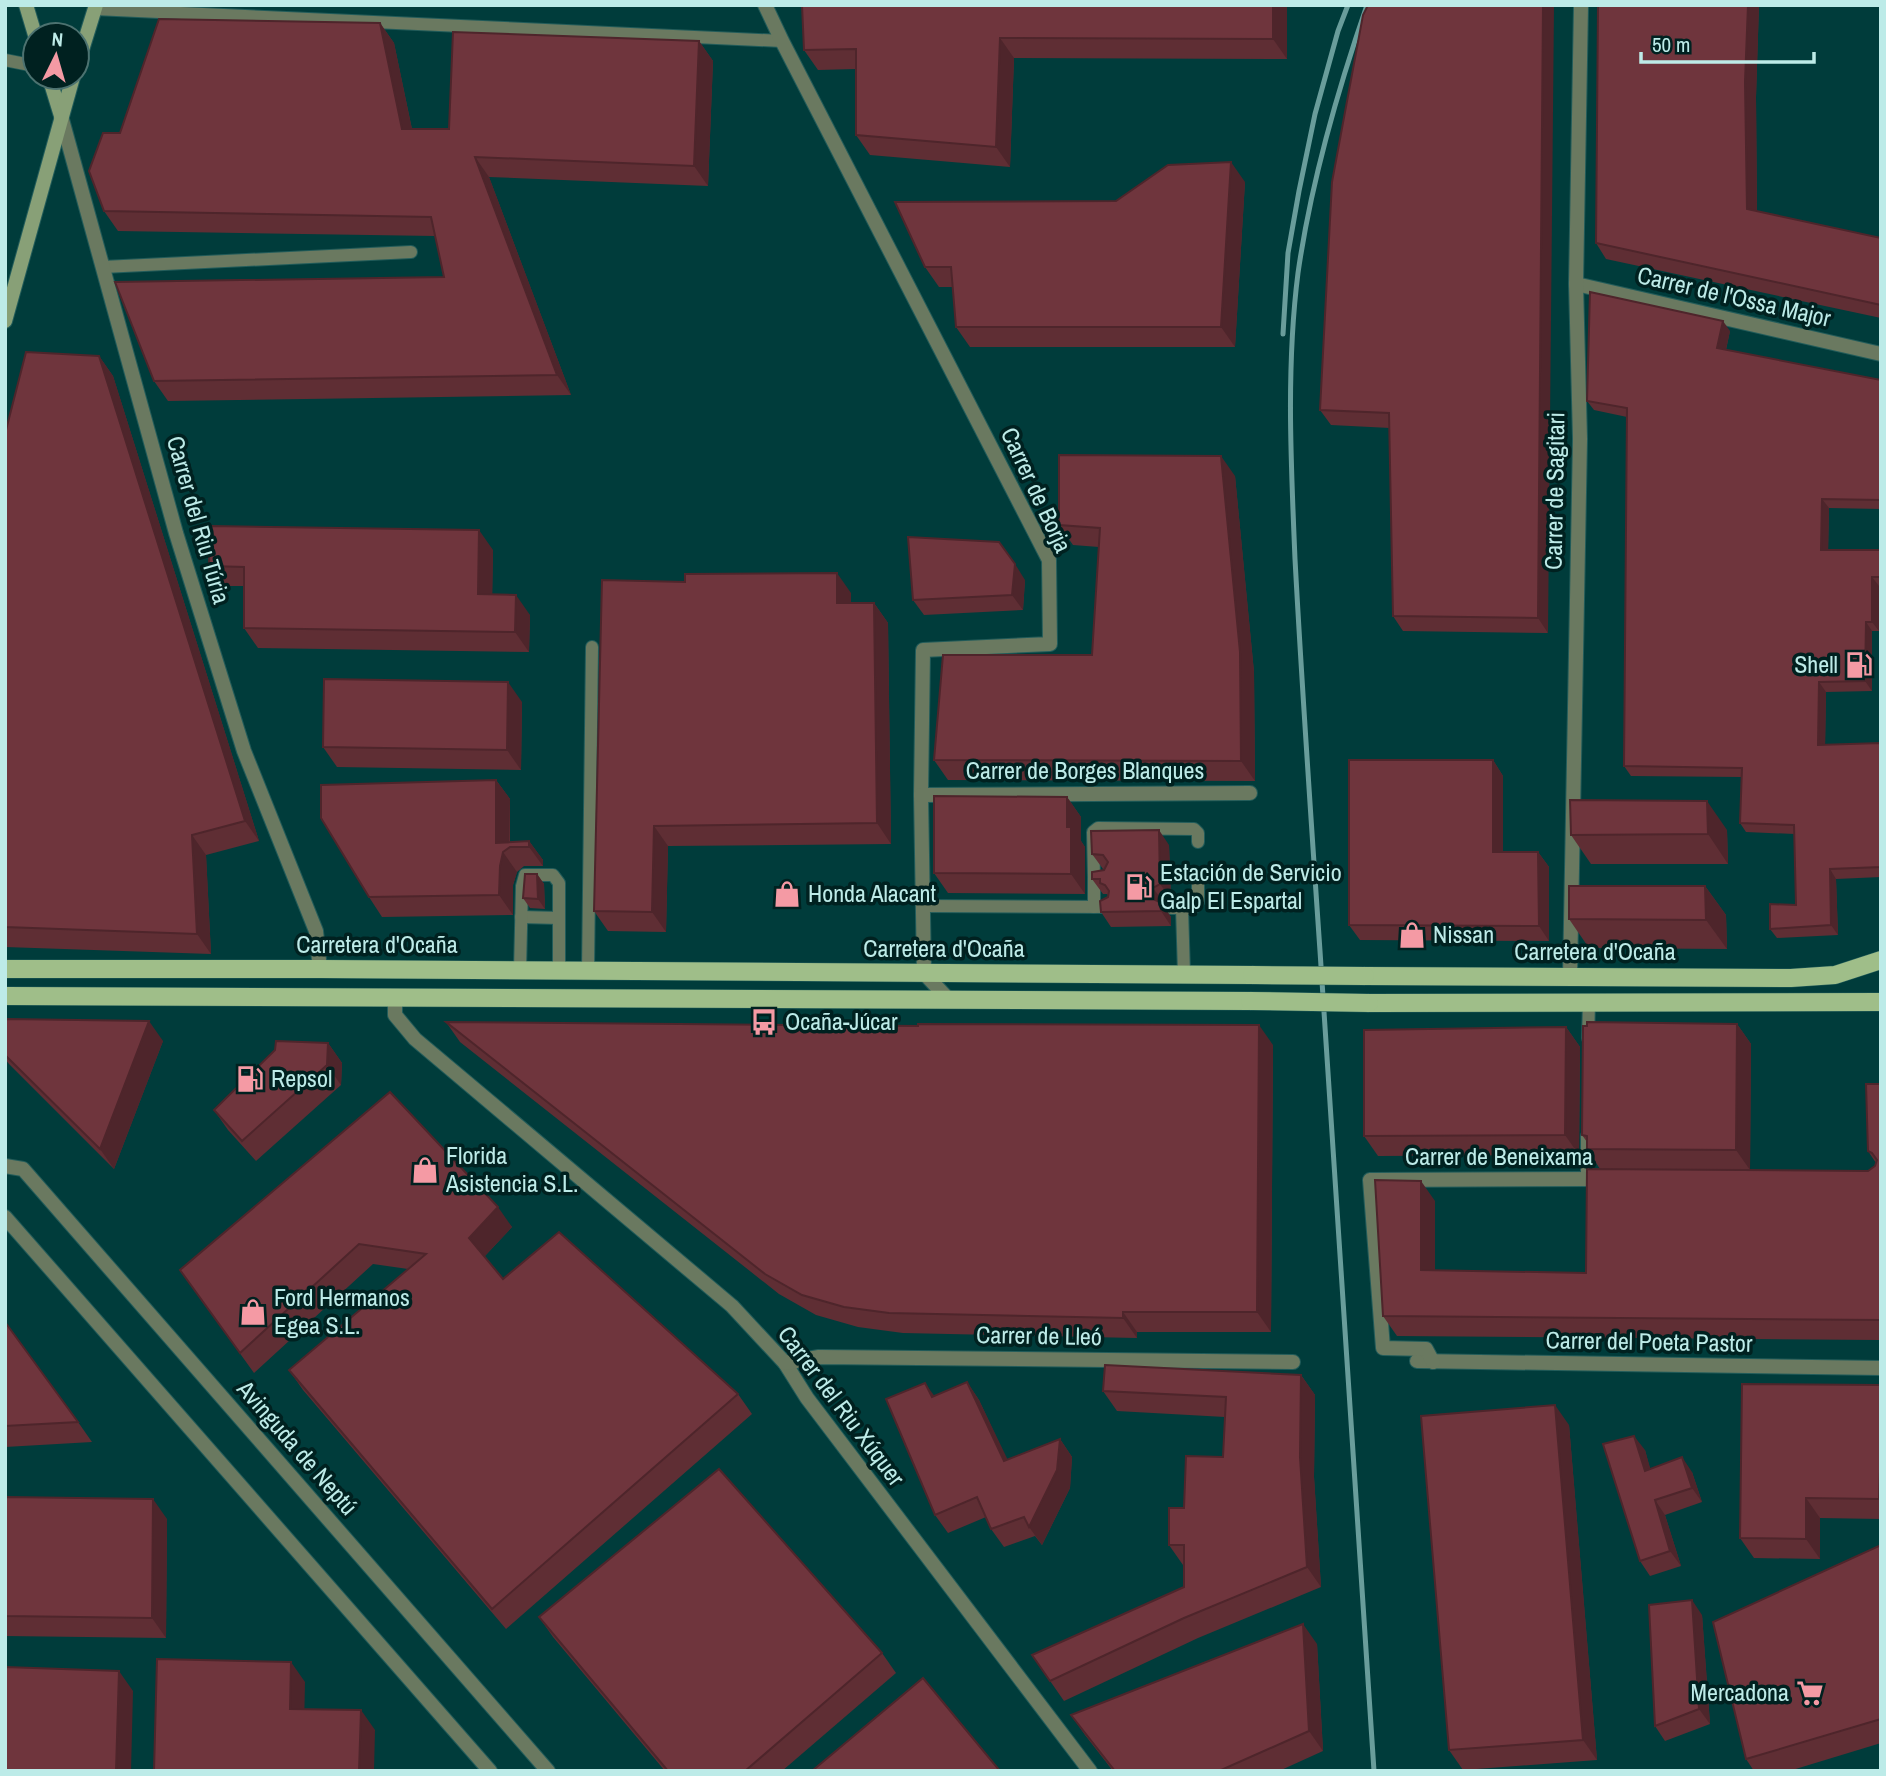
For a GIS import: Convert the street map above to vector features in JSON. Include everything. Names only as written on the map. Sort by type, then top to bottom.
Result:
[{"type":"main road","name":"Carretera d'Ocaña","points":[[5,969],[1791,978],[1835,975],[1881,960]]},
{"type":"main road","name":"Carretera d'Ocaña","points":[[5,996],[1369,1003],[1881,1002]]},
{"type":"street","name":"Carrer de Borja","points":[[765,5],[1049,560],[1050,644],[923,650],[921,795],[924,973]]},
{"type":"street","name":"Carrer de Sagitari","points":[[1570,976],[1580,439],[1576,284],[1581,5]]},
{"type":"street","name":"Carrer del Riu Túria","points":[[53,91],[176,533],[244,751],[316,931],[320,969]]},
{"type":"street","points":[[5,321],[69,91]]},
{"type":"street","name":"Carrer de l'Ossa Major","points":[[1576,284],[1881,354]]},
{"type":"street","name":"Carrer de Borges Blanques","points":[[921,795],[1250,793]]},
{"type":"street","points":[[924,973],[949,1000]]},
{"type":"street","name":"Carrer del Riu Xúquer","points":[[394,997],[395,1015],[415,1040],[732,1306],[785,1363],[815,1409],[1090,1771]]},
{"type":"street","name":"Avinguda de Neptú","points":[[5,1166],[23,1169],[548,1771]]},
{"type":"street","name":"Carrer de Beneixama","points":[[1433,1362],[1426,1349],[1384,1348],[1370,1180],[1615,1179]]},
{"type":"street","points":[[5,1217],[490,1771]]},
{"type":"street","name":"Carrer de Lleó","points":[[785,1363],[819,1357],[1293,1362]]},
{"type":"street","name":"Carrer del Poeta Pastor","points":[[1417,1361],[1881,1368]]},
{"type":"lane","points":[[95,7],[782,41]]},
{"type":"lane","points":[[103,267],[411,252]]},
{"type":"lane","points":[[588,971],[592,647]]},
{"type":"lane","points":[[1094,907],[1093,832],[1098,828],[1195,828],[1198,842]]},
{"type":"lane","points":[[520,970],[522,886],[525,875],[553,876],[559,883],[559,971]]},
{"type":"lane","points":[[1094,878],[1110,878]]},
{"type":"lane","points":[[1184,974],[1176,908],[1193,908],[1198,902],[1198,881]]},
{"type":"lane","points":[[923,905],[1111,907]]},
{"type":"lane","points":[[521,916],[559,918]]},
{"type":"lane","points":[[1588,1057],[1589,1003]]},
{"type":"lane","points":[[1587,1125],[1587,1179]]},
{"type":"building","points":[[802,5],[1273,5],[1273,39],[1000,38],[996,147],[856,135],[856,49],[804,50]]},
{"type":"building","points":[[1368,5],[1543,5],[1538,618],[1393,616],[1389,413],[1320,410],[1332,182],[1363,15]]},
{"type":"building","points":[[1598,5],[1748,5],[1745,82],[1747,209],[1881,238],[1881,305],[1596,243]]},
{"type":"building","points":[[159,19],[380,23],[402,129],[449,129],[453,32],[699,41],[694,166],[475,157],[557,375],[154,381],[115,282],[444,277],[431,217],[104,211],[89,171],[103,133],[120,133]]},
{"type":"building","points":[[1231,162],[1221,327],[956,327],[951,267],[925,267],[895,202],[1116,201],[1168,165]]},
{"type":"building","points":[[1590,292],[1723,321],[1717,348],[1881,380],[1881,500],[1822,499],[1821,550],[1881,550],[1881,577],[1872,577],[1872,622],[1866,622],[1865,681],[1819,682],[1818,745],[1881,743],[1881,867],[1830,869],[1831,925],[1770,929],[1770,904],[1796,905],[1794,825],[1740,823],[1742,768],[1624,766],[1627,408],[1587,401]]},
{"type":"building","points":[[26,352],[99,356],[245,821],[192,835],[197,934],[5,927],[5,434]]},
{"type":"building","points":[[1059,455],[1221,456],[1240,652],[1241,761],[934,760],[943,655],[1092,655],[1100,528],[1059,525]]},
{"type":"building","points":[[210,526],[479,530],[478,594],[516,595],[515,632],[244,628],[244,567],[209,566]]},
{"type":"building","points":[[908,537],[999,542],[1015,564],[1012,595],[913,600]]},
{"type":"building","points":[[837,573],[837,603],[874,603],[877,823],[654,826],[652,912],[594,911],[602,580],[685,582],[685,574]]},
{"type":"building","points":[[324,679],[508,682],[507,750],[323,747]]},
{"type":"building","points":[[1349,760],[1493,760],[1493,852],[1538,852],[1539,926],[1349,925]]},
{"type":"building","points":[[496,780],[496,843],[529,841],[529,847],[510,847],[503,852],[499,895],[369,897],[321,818],[321,785]]},
{"type":"building","points":[[934,796],[1067,797],[1067,827],[1071,827],[1071,874],[934,873]]},
{"type":"building","points":[[1570,800],[1707,801],[1708,834],[1571,835]]},
{"type":"building","points":[[1159,830],[1160,884],[1153,888],[1152,894],[1155,900],[1160,902],[1161,911],[1101,912],[1100,901],[1108,897],[1109,891],[1100,883],[1100,879],[1092,879],[1092,872],[1104,870],[1108,862],[1103,855],[1092,854],[1091,831]]},
{"type":"building","points":[[525,874],[537,874],[538,899],[523,898]]},
{"type":"building","points":[[1569,886],[1705,886],[1706,920],[1569,919]]},
{"type":"building","points":[[6,1019],[149,1021],[100,1149],[5,1055]]},
{"type":"building","points":[[446,1022],[918,1026],[1259,1025],[1257,1312],[1123,1312],[1123,1318],[889,1313],[844,1307],[802,1295],[765,1274]]},
{"type":"building","points":[[1587,1022],[1737,1024],[1736,1150],[1587,1149],[1587,1136],[1582,1135],[1583,1026],[1587,1026]]},
{"type":"building","points":[[1566,1027],[1565,1135],[1364,1136],[1364,1030]]},
{"type":"building","points":[[276,1041],[328,1043],[327,1065],[242,1141],[214,1110],[275,1050]]},
{"type":"building","points":[[1866,1084],[1881,1084],[1881,1320],[1383,1316],[1375,1180],[1421,1181],[1421,1270],[1586,1273],[1587,1169],[1868,1171],[1875,1166],[1877,1160],[1868,1151]]},
{"type":"building","points":[[390,1092],[498,1207],[469,1238],[503,1279],[559,1232],[738,1394],[492,1609],[289,1370],[426,1254],[359,1244],[240,1353],[180,1270]]},
{"type":"building","points":[[5,1322],[78,1422],[5,1426]]},
{"type":"building","points":[[1105,1365],[1301,1375],[1300,1457],[1307,1567],[1184,1618],[1050,1681],[1032,1655],[1184,1587],[1184,1545],[1169,1545],[1169,1508],[1184,1508],[1186,1456],[1223,1457],[1226,1397],[1103,1391]]},
{"type":"building","points":[[967,1382],[1004,1461],[1060,1439],[1057,1470],[1029,1527],[1024,1517],[991,1529],[977,1497],[935,1515],[886,1399],[925,1383],[932,1397]]},
{"type":"building","points":[[1742,1384],[1881,1385],[1879,1499],[1806,1498],[1806,1539],[1740,1538]]},
{"type":"building","points":[[1555,1405],[1583,1740],[1449,1750],[1421,1416]]},
{"type":"building","points":[[1634,1436],[1645,1471],[1682,1457],[1692,1488],[1655,1500],[1670,1551],[1640,1561],[1603,1444]]},
{"type":"building","points":[[719,1469],[882,1653],[745,1771],[668,1771],[539,1617]]},
{"type":"building","points":[[5,1497],[153,1499],[152,1618],[5,1616]]},
{"type":"building","name":"Mercadona","points":[[1881,1545],[1881,1719],[1746,1759],[1713,1622]]},
{"type":"building","points":[[1692,1600],[1699,1709],[1655,1726],[1649,1605]]},
{"type":"building","points":[[1303,1624],[1309,1731],[1219,1771],[1115,1771],[1071,1715]]},
{"type":"building","points":[[157,1659],[291,1662],[290,1709],[361,1710],[359,1771],[154,1771]]},
{"type":"building","points":[[5,1667],[119,1671],[116,1771],[5,1771]]},
{"type":"building","points":[[923,1678],[1000,1771],[812,1771]]},
{"type":"railway","points":[[1283,334],[1288,253],[1299,191],[1315,114],[1348,5]]},
{"type":"railway","points":[[1367,5],[1326,138],[1303,239],[1294,308],[1290,416],[1301,657],[1374,1771]]},
{"type":"place","name":"Shell","points":[[1859,665]]},
{"type":"place","name":"Estación de Servicio Galp El Espartal","points":[[1139,887]]},
{"type":"place","name":"Honda Alacant","points":[[787,894]]},
{"type":"place","name":"Nissan","points":[[1412,935]]},
{"type":"place","name":"Ocaña-Júcar","points":[[764,1022]]},
{"type":"place","name":"Repsol","points":[[250,1079]]},
{"type":"place","name":"Florida Asistencia S.L.","points":[[425,1170]]},
{"type":"place","name":"Ford Hermanos Egea S.L.","points":[[253,1312]]},
{"type":"place","name":"Mercadona","points":[[1810,1693]]}]
